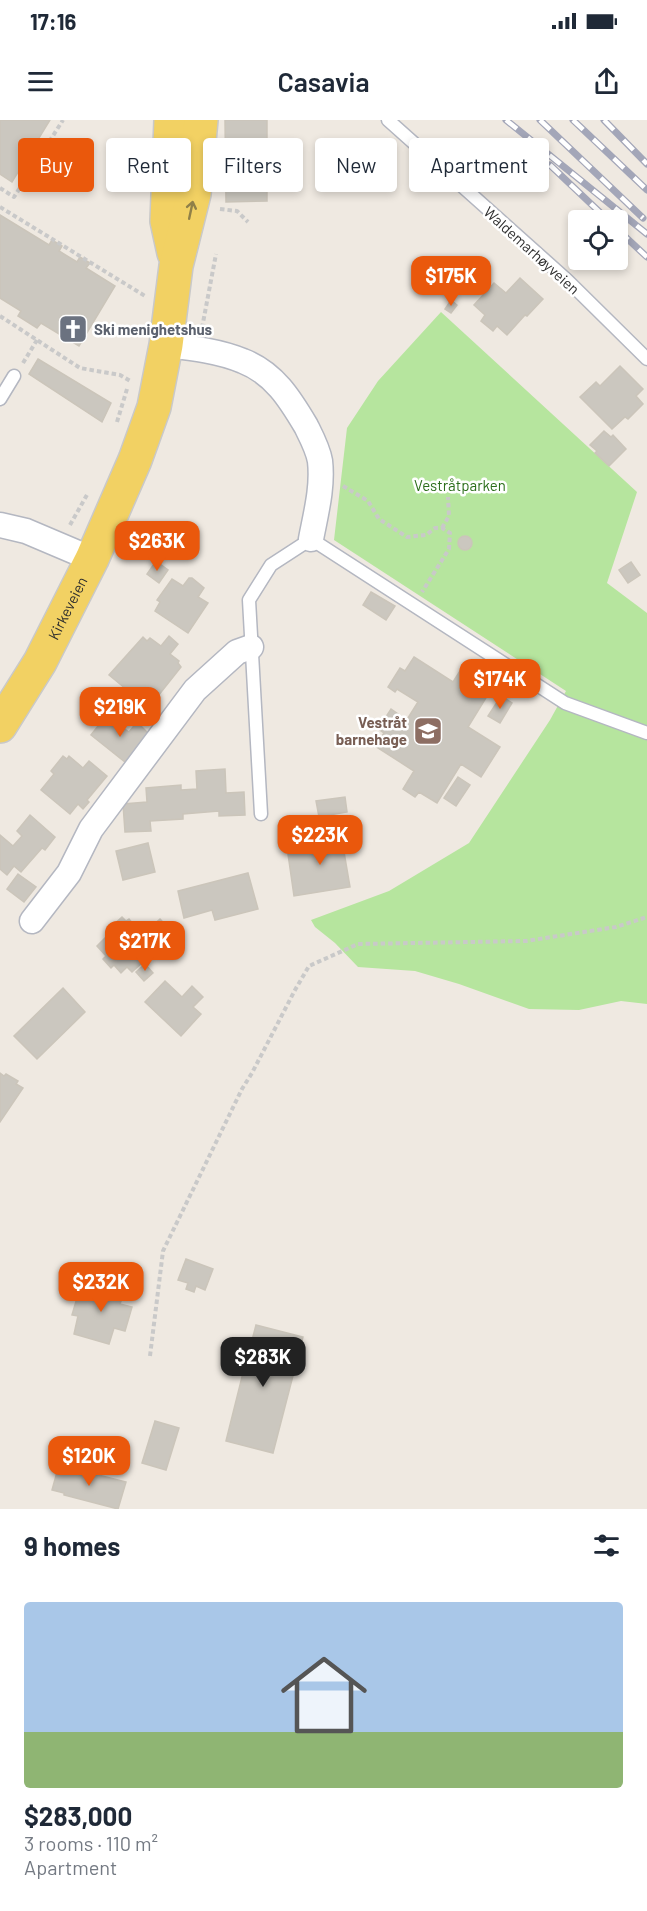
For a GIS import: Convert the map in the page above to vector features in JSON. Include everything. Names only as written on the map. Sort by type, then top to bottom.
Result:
[{"type":"main road","name":"Kirkeveien","points":[[171,120],[167,221],[176,266]]},
{"type":"main road","name":"Kirkeveien","points":[[0,726],[40,662],[93,559],[145,434],[158,390],[176,266],[194,194],[201,120]]},
{"type":"street","points":[[166,345],[197,349],[246,361],[271,377],[293,403],[311,436],[320,459],[319,496],[311,539]]},
{"type":"street","points":[[0,525],[26,531],[93,559]]},
{"type":"street","points":[[32,921],[69,873],[91,829],[195,690],[237,652],[252,647]]},
{"type":"lane","name":"Waldemarhøyveien","points":[[388,120],[567,280],[647,359]]},
{"type":"lane","points":[[0,399],[14,376]]},
{"type":"lane","points":[[261,814],[249,600],[271,565],[311,539],[565,703],[647,733]]},
{"type":"path","points":[[0,188],[14,197],[63,120]]},
{"type":"path","points":[[0,207],[147,296]]},
{"type":"path","points":[[220,209],[237,211],[248,222]]},
{"type":"path","points":[[201,330],[216,254]]},
{"type":"path","points":[[0,316],[80,368],[120,375],[138,384]]},
{"type":"path","points":[[14,376],[38,340]]},
{"type":"path","points":[[116,424],[131,375]]},
{"type":"path","points":[[320,480],[336,482],[368,501],[379,519],[407,537],[426,535],[435,528],[442,528],[450,533],[449,549],[413,605]]},
{"type":"path","points":[[65,533],[92,485]]},
{"type":"path","points":[[442,528],[449,516],[448,497]]},
{"type":"path","points":[[150,1356],[163,1251],[242,1089],[309,966],[358,944],[526,941],[616,927],[647,917]]},
{"type":"green space","name":"Vestråtparken","points":[[441,312],[637,492],[607,583],[647,613],[647,1004],[621,1001],[579,1010],[529,1009],[415,971],[358,967],[335,943],[315,927],[311,920],[389,891],[469,843],[550,720],[566,691],[334,540],[347,428],[378,381]]},
{"type":"building","points":[[0,120],[50,120],[39,138],[18,138],[18,172],[12,182],[0,174]]},
{"type":"building","points":[[225,120],[267,120],[267,138],[225,138]]},
{"type":"building","points":[[226,192],[267,192],[267,201],[226,202]]},
{"type":"building","points":[[0,215],[49,245],[52,240],[62,246],[59,251],[77,262],[80,257],[90,263],[86,268],[115,286],[79,346],[41,323],[37,328],[18,316],[21,311],[0,298]]},
{"type":"building","points":[[520,278],[543,299],[507,335],[497,326],[493,331],[481,321],[485,315],[474,305],[494,283],[506,293]]},
{"type":"building","points":[[451,300],[457,305],[451,313],[445,309]]},
{"type":"building","points":[[38,359],[111,403],[102,422],[29,374]]},
{"type":"building","points":[[620,366],[643,389],[636,396],[643,404],[628,419],[625,417],[612,429],[580,397],[596,382],[600,386]]},
{"type":"building","points":[[604,431],[611,437],[613,435],[626,449],[609,466],[590,445]]},
{"type":"building","points":[[462,536],[468,536],[472,543],[468,550],[462,550],[458,546],[458,540]]},
{"type":"building","points":[[156,561],[168,570],[159,583],[147,574]]},
{"type":"building","points":[[631,562],[640,575],[628,583],[619,570]]},
{"type":"building","points":[[189,578],[204,588],[198,597],[208,603],[188,633],[155,611],[160,602],[157,600],[172,579],[183,586]]},
{"type":"building","points":[[371,592],[395,606],[386,620],[363,605]]},
{"type":"building","points":[[169,636],[178,644],[170,654],[179,661],[181,667],[158,696],[154,693],[145,704],[141,701],[138,705],[123,693],[126,689],[109,675],[143,637],[147,641],[150,638],[161,646]]},
{"type":"building","name":"Vestråt barnehage","points":[[414,657],[453,682],[465,663],[478,672],[474,677],[492,688],[468,727],[500,747],[481,777],[461,764],[437,803],[419,792],[415,797],[403,789],[414,771],[375,746],[384,733],[378,729],[391,709],[398,714],[396,717],[405,722],[403,726],[418,702],[397,689],[395,692],[388,687],[400,668],[405,671]]},
{"type":"building","points":[[501,696],[512,703],[500,723],[488,716]]},
{"type":"building","points":[[106,716],[129,732],[137,722],[148,733],[133,755],[125,762],[91,735]]},
{"type":"building","points":[[63,756],[67,759],[69,756],[83,768],[89,761],[107,776],[87,800],[89,802],[83,809],[78,804],[70,814],[41,790],[54,774],[51,771]]},
{"type":"building","points":[[225,769],[226,793],[244,792],[245,815],[219,816],[219,811],[183,814],[183,819],[150,821],[151,831],[125,832],[123,804],[147,802],[146,788],[181,785],[181,790],[197,789],[196,771]]},
{"type":"building","points":[[458,777],[470,785],[456,806],[444,798]]},
{"type":"building","points":[[345,797],[347,812],[319,817],[316,801]]},
{"type":"building","points":[[30,815],[55,837],[45,850],[42,848],[21,872],[14,866],[7,875],[0,869],[0,835],[13,846],[22,836],[17,831]]},
{"type":"building","points":[[340,833],[350,887],[294,896],[288,854],[311,850],[309,837]]},
{"type":"building","points":[[148,843],[155,872],[123,880],[116,851]]},
{"type":"building","points":[[248,873],[258,909],[215,920],[212,910],[184,918],[178,891]]},
{"type":"building","points":[[18,874],[36,887],[24,902],[7,889]]},
{"type":"building","points":[[122,917],[126,921],[129,919],[138,930],[146,922],[160,937],[152,945],[156,950],[132,972],[127,967],[121,973],[114,965],[111,968],[103,959],[106,956],[97,946]]},
{"type":"building","points":[[160,919],[173,933],[164,942],[151,927]]},
{"type":"building","points":[[145,964],[153,973],[144,981],[136,972]]},
{"type":"building","points":[[165,981],[182,997],[192,986],[203,997],[193,1007],[201,1014],[181,1036],[145,1002]]},
{"type":"building","points":[[63,988],[85,1012],[37,1059],[14,1036]]},
{"type":"building","points":[[0,1073],[18,1081],[16,1084],[23,1088],[0,1122]]},
{"type":"building","points":[[186,1259],[213,1269],[205,1290],[196,1286],[194,1292],[186,1289],[188,1283],[178,1280]]},
{"type":"building","points":[[88,1282],[124,1292],[120,1304],[132,1307],[125,1331],[114,1328],[109,1344],[74,1334],[78,1316],[72,1315],[77,1298],[83,1300]]},
{"type":"building","points":[[256,1325],[303,1337],[273,1453],[226,1441],[243,1373],[230,1369],[235,1349],[249,1352]]},
{"type":"building","points":[[155,1421],[179,1428],[166,1470],[142,1463]]},
{"type":"building","points":[[59,1465],[126,1482],[118,1509],[52,1490]]},
{"type":"railway","points":[[506,120],[647,234]]},
{"type":"railway","points":[[540,120],[643,218]]},
{"type":"railway","points":[[573,120],[647,190]]},
{"type":"railway","points":[[604,120],[647,164]]},
{"type":"railway","points":[[550,165],[597,210]]},
{"type":"railway","points":[[628,239],[647,257]]},
{"type":"place","name":"Ski menighetshus","points":[[73,329]]},
{"type":"place","name":"Vestråt barnehage","points":[[428,731]]}]
